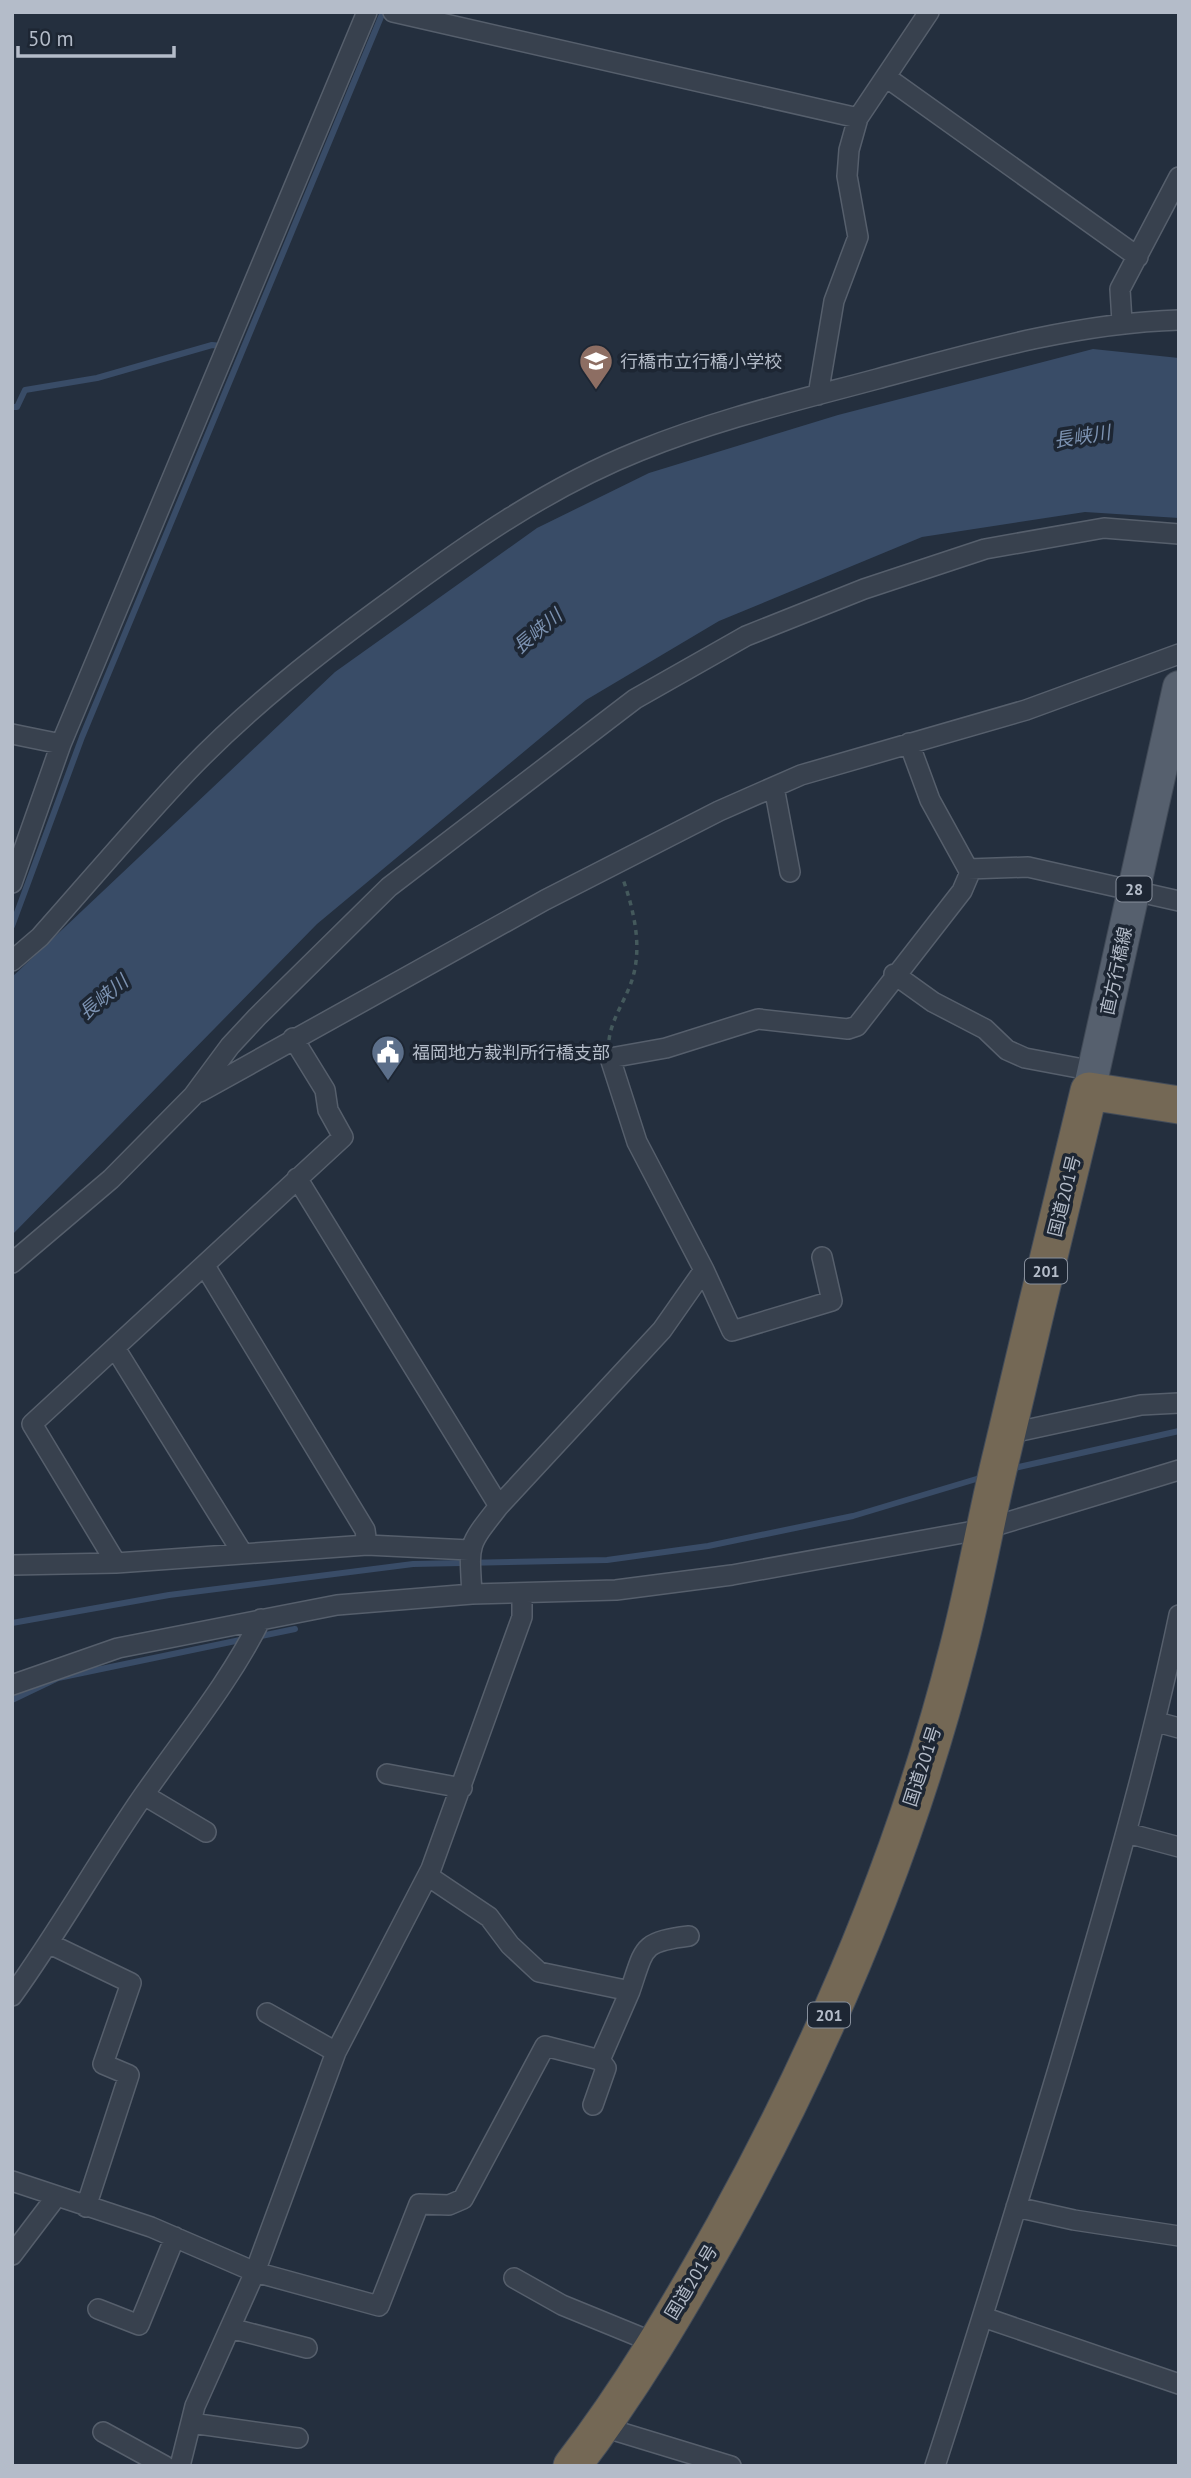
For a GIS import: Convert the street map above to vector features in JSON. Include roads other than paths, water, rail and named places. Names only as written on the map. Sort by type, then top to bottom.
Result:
[{"type":"highway","points":[[1092,1081],[1179,1105]]},
{"type":"highway","name":"国道201号","points":[[572,2466],[603,2427],[693,2283],[804,2075],[874,1905],[916,1786],[958,1650],[1004,1443],[1092,1081]]},
{"type":"main road","name":"直方行橋線","points":[[1092,1081],[1179,687]]},
{"type":"street","points":[[12,883],[61,744],[367,12]]},
{"type":"street","points":[[393,12],[858,118]]},
{"type":"street","points":[[818,395],[834,301],[858,237],[847,176],[849,150],[858,118],[929,12]]},
{"type":"street","points":[[886,77],[1138,257]]},
{"type":"street","points":[[1122,322],[1120,289],[1179,177]]},
{"type":"street","points":[[12,961],[40,937],[189,770],[271,693],[320,652],[491,529],[570,482],[637,451],[729,417],[993,348],[1122,322],[1179,320]]},
{"type":"street","points":[[12,1263],[111,1178],[193,1096],[230,1046],[257,1017],[389,887],[411,873],[576,742],[635,699],[746,636],[864,589],[985,549],[1104,528],[1179,534]]},
{"type":"street","points":[[193,1096],[269,1051],[617,861],[774,787],[801,775],[1026,710],[1179,654]]},
{"type":"street","points":[[12,734],[61,744]]},
{"type":"street","points":[[909,743],[930,800],[964,865],[971,870],[1028,867],[1179,901]]},
{"type":"street","points":[[774,787],[790,872]]},
{"type":"street","points":[[822,1258],[832,1301],[732,1331],[704,1270],[637,1143],[610,1058],[666,1048],[758,1019],[848,1029],[863,1021],[894,974],[962,891],[971,870]]},
{"type":"street","points":[[894,974],[933,1002],[985,1029],[1007,1050],[1092,1081]]},
{"type":"street","points":[[257,1017],[255,1029],[269,1051]]},
{"type":"street","points":[[116,1563],[32,1424],[343,1137],[328,1110],[325,1090],[293,1038]]},
{"type":"street","points":[[297,1178],[499,1506]]},
{"type":"street","points":[[205,1266],[365,1530],[367,1545]]},
{"type":"street","points":[[471,1588],[469,1550],[499,1506],[662,1330],[704,1270]]},
{"type":"street","points":[[114,1348],[243,1554]]},
{"type":"street","points":[[1004,1443],[1142,1405],[1179,1404]]},
{"type":"street","points":[[12,1685],[118,1648],[337,1605],[471,1588],[522,1595],[615,1590],[732,1575],[986,1525],[1179,1470]]},
{"type":"street","points":[[12,1565],[116,1563],[367,1545],[469,1550]]},
{"type":"street","points":[[180,2466],[195,2406],[255,2272],[336,2052],[428,1876],[522,1617],[522,1595]]},
{"type":"street","points":[[935,2466],[983,2317],[1127,1833],[1157,1722],[1179,1615]]},
{"type":"street","points":[[12,1996],[50,1944],[144,1795],[240,1661],[261,1619]]},
{"type":"street","points":[[1157,1722],[1179,1728]]},
{"type":"street","points":[[387,1774],[462,1788]]},
{"type":"street","points":[[144,1795],[206,1832]]},
{"type":"street","points":[[1127,1833],[1179,1847]]},
{"type":"street","points":[[428,1876],[489,1917],[510,1945],[539,1972],[630,1991]]},
{"type":"street","points":[[600,2060],[644,1951],[656,1940],[689,1936]]},
{"type":"street","points":[[50,1944],[131,1983],[103,2064],[129,2075],[86,2207]]},
{"type":"street","points":[[267,2012],[336,2052]]},
{"type":"street","points":[[12,2181],[175,2237],[255,2272],[379,2306],[419,2204],[449,2205],[463,2199],[545,2046],[600,2060],[606,2068],[593,2105]]},
{"type":"street","points":[[12,2255],[56,2197]]},
{"type":"street","points":[[1016,2207],[1074,2220],[1179,2236]]},
{"type":"street","points":[[98,2309],[139,2325],[175,2237]]},
{"type":"street","points":[[514,2277],[562,2305],[655,2343]]},
{"type":"street","points":[[983,2317],[1179,2384]]},
{"type":"street","points":[[230,2328],[307,2348]]},
{"type":"street","points":[[191,2423],[298,2438]]},
{"type":"street","points":[[603,2427],[731,2466]]},
{"type":"street","points":[[103,2432],[165,2466]]},
{"type":"water","name":"長峡川","points":[[1093,349],[1179,358],[1179,518],[1085,512],[922,537],[719,621],[586,700],[317,924],[12,1235],[12,977],[335,672],[537,528],[649,473],[838,415]]},
{"type":"waterway","points":[[12,926],[82,737],[383,12]]},
{"type":"waterway","points":[[12,407],[17,407],[25,390],[97,378],[212,345],[223,346]]},
{"type":"waterway","points":[[1010,1469],[1179,1431]]},
{"type":"waterway","points":[[12,1623],[169,1595],[413,1564],[607,1560],[708,1546],[853,1516],[983,1477]]},
{"type":"waterway","points":[[256,1637],[295,1629]]},
{"type":"waterway","points":[[12,1700],[58,1678],[245,1639]]},
{"type":"place","name":"行橋市立行橋小学校","points":[[596,391]]},
{"type":"place","name":"福岡地方裁判所行橋支部","points":[[388,1082]]}]
